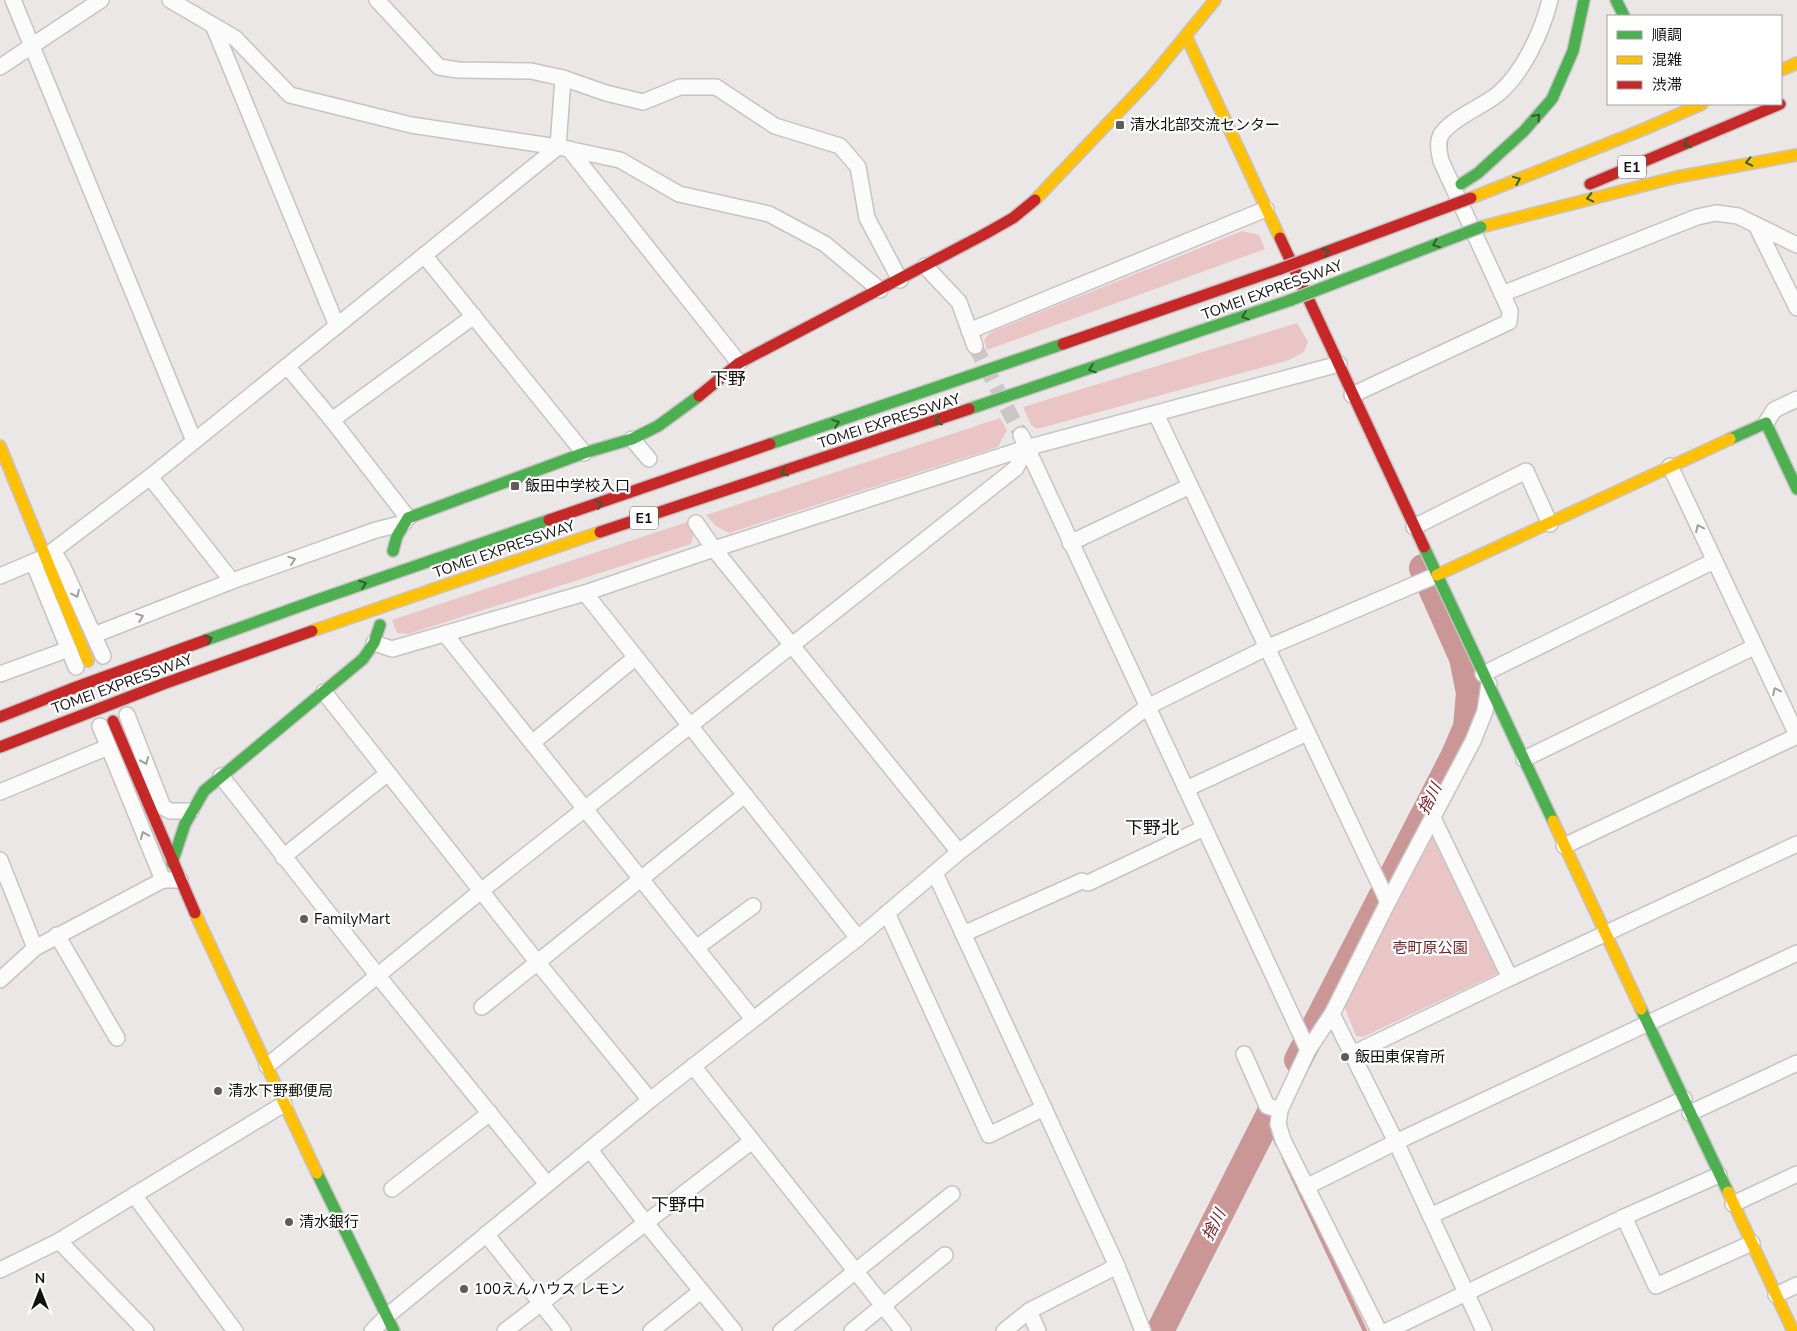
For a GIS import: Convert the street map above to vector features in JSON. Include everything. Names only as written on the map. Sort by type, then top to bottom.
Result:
[{"type":"main road","points":[[393,550],[396,536],[406,521],[584,453],[632,439],[658,426],[739,363],[900,280],[1013,218],[1033,202],[1157,73],[1187,38],[1215,0]]},
{"type":"main road","points":[[1445,192],[1478,173],[1524,131],[1552,99],[1573,51],[1584,0]]},
{"type":"main road","points":[[1616,0],[1624,15]]},
{"type":"main road","points":[[1187,38],[1414,527],[1793,1331]]},
{"type":"main road","points":[[1782,62],[1797,61]]},
{"type":"main road","points":[[1782,69],[1797,61]]},
{"type":"main road","name":"TOMEI EXPRESSWAY","points":[[0,717],[326,597],[1036,354],[1277,265],[1472,198],[1700,105]]},
{"type":"main road","name":"E1","points":[[1583,187],[1776,105]]},
{"type":"main road","points":[[1482,227],[1661,182],[1758,160],[1797,155]]},
{"type":"main road","name":"TOMEI EXPRESSWAY","points":[[0,747],[81,714],[337,623],[583,538],[1292,300],[1565,194]]},
{"type":"main road","points":[[1277,265],[1403,211]]},
{"type":"main road","points":[[1437,575],[1766,423],[1797,489]]},
{"type":"main road","points":[[0,446],[44,557],[82,664]]},
{"type":"main road","points":[[172,863],[185,824],[204,791],[363,660],[374,643],[380,624]]},
{"type":"main road","points":[[113,721],[172,863],[284,1104],[394,1331]]},
{"type":"street","points":[[13,0],[194,441]]},
{"type":"street","points":[[0,67],[101,0]]},
{"type":"street","points":[[170,0],[235,38],[290,95],[411,125],[563,148],[620,160],[679,194],[769,214],[825,244],[880,290]]},
{"type":"street","points":[[378,0],[439,67],[458,70],[531,71],[563,78],[606,93],[642,102],[680,87],[716,87],[775,126],[840,146],[858,167],[867,218],[900,280]]},
{"type":"street","points":[[1352,394],[1509,322],[1510,311],[1441,161],[1438,144],[1443,132],[1498,93],[1520,68],[1536,41],[1550,0]]},
{"type":"street","points":[[213,25],[337,326]]},
{"type":"street","points":[[563,78],[563,148],[739,363]]},
{"type":"street","points":[[0,576],[44,557],[150,476],[424,255],[563,148]]},
{"type":"street","points":[[969,331],[1266,209]]},
{"type":"street","points":[[1502,294],[1697,217],[1716,213],[1738,216],[1797,244]]},
{"type":"street","points":[[1756,225],[1797,308]]},
{"type":"street","points":[[424,255],[584,453]]},
{"type":"street","points":[[925,266],[959,302],[975,346]]},
{"type":"street","points":[[332,420],[474,316]]},
{"type":"street","points":[[374,643],[392,649],[586,593],[1024,442],[1156,414],[1339,364]]},
{"type":"street","points":[[94,635],[232,580],[406,521],[332,420],[287,366]]},
{"type":"street","points":[[1766,423],[1774,410],[1797,399]]},
{"type":"street","points":[[1156,414],[1388,902]]},
{"type":"street","points":[[632,439],[649,459]]},
{"type":"street","points":[[1024,442],[1308,1050]]},
{"type":"street","points":[[267,1066],[481,891],[1016,468],[1024,442]]},
{"type":"street","points":[[1564,846],[1797,735],[1670,466]]},
{"type":"street","points":[[1414,527],[1526,471],[1550,524]]},
{"type":"street","points":[[150,476],[232,580]]},
{"type":"street","points":[[1070,542],[1190,486]]},
{"type":"street","points":[[696,523],[714,549],[959,852]]},
{"type":"street","points":[[44,557],[63,567],[103,656]]},
{"type":"street","points":[[44,557],[69,649],[82,664]]},
{"type":"street","points":[[1379,1331],[1283,1140],[1278,1124],[1280,1110],[1308,1050],[1332,1014],[1472,741],[1485,711],[1486,679],[1714,561]]},
{"type":"street","points":[[372,1331],[387,1316],[650,1100],[858,938],[959,852],[1147,706],[1266,648],[1437,575]]},
{"type":"street","points":[[586,593],[858,938]]},
{"type":"street","points":[[445,634],[753,1019]]},
{"type":"street","points":[[1524,759],[1754,647]]},
{"type":"street","points":[[0,674],[69,649]]},
{"type":"street","points":[[532,743],[636,657]]},
{"type":"street","points":[[324,692],[538,963],[650,1100]]},
{"type":"street","points":[[113,721],[108,747],[163,880]]},
{"type":"street","points":[[113,721],[163,807],[170,811],[191,811]]},
{"type":"street","points":[[1186,789],[1307,733]]},
{"type":"street","points":[[0,792],[108,747]]},
{"type":"street","points":[[283,857],[388,772]]},
{"type":"street","points":[[221,776],[378,976],[547,1184]]},
{"type":"street","points":[[482,1007],[745,795]]},
{"type":"street","points":[[1433,818],[1510,978]]},
{"type":"street","points":[[963,934],[1082,881],[1088,883],[1204,828]]},
{"type":"street","points":[[1352,1054],[1797,844]]},
{"type":"street","points":[[0,860],[35,948]]},
{"type":"street","points":[[935,873],[1117,1266],[1143,1331]]},
{"type":"street","points":[[0,980],[35,948],[57,935],[163,880],[180,880]]},
{"type":"street","points":[[696,948],[752,906]]},
{"type":"street","points":[[887,913],[989,1135],[1044,1108]]},
{"type":"street","points":[[57,935],[116,1038]]},
{"type":"street","points":[[1306,1187],[1396,1142],[1797,953]]},
{"type":"street","points":[[1332,1014],[1396,1142],[1484,1331]]},
{"type":"street","points":[[1244,1054],[1267,1106],[1280,1110]]},
{"type":"street","points":[[1430,1216],[1687,1106],[1797,1063]]},
{"type":"street","points":[[693,1066],[903,1331]]},
{"type":"street","points":[[0,1270],[59,1241],[284,1104]]},
{"type":"street","points":[[392,1189],[490,1114]]},
{"type":"street","points":[[505,1331],[752,1141]]},
{"type":"street","points":[[590,1150],[734,1331]]},
{"type":"street","points":[[1387,1331],[1624,1217],[1719,1174]]},
{"type":"street","points":[[1733,1204],[1797,1174]]},
{"type":"street","points":[[781,1331],[952,1194]]},
{"type":"street","points":[[134,1195],[235,1331]]},
{"type":"street","points":[[1624,1217],[1656,1286],[1752,1243]]},
{"type":"street","points":[[486,1234],[563,1331]]},
{"type":"street","points":[[59,1241],[146,1331]]},
{"type":"street","points":[[852,1331],[945,1255]]},
{"type":"street","points":[[1004,1331],[1029,1311],[1117,1266]]},
{"type":"street","points":[[1776,1295],[1797,1285]]},
{"type":"street","points":[[651,1331],[701,1291]]},
{"type":"street","points":[[1029,1311],[1038,1331]]},
{"type":"green space","points":[[1242,231],[1259,235],[1265,249],[987,350],[984,340],[991,332]]},
{"type":"green space","points":[[1297,323],[1308,342],[1304,352],[1289,360],[1037,429],[1031,425],[1023,407]]},
{"type":"green space","points":[[1000,418],[1007,430],[998,447],[729,533],[716,526],[706,515]]},
{"type":"green space","points":[[687,522],[694,532],[691,544],[408,634],[397,633],[392,620]]},
{"type":"green space","name":"壱町原公園","points":[[1427,837],[1434,837],[1501,972],[1363,1037],[1356,1036],[1344,1006]]},
{"type":"waterway","name":"捨川","points":[[1298,1060],[1454,757],[1467,727],[1470,693],[1463,658],[1423,568]]},
{"type":"waterway","name":"捨川","points":[[1160,1331],[1270,1114]]},
{"type":"waterway","name":"捨川","points":[[1268,1119],[1277,1144]]},
{"type":"waterway","name":"捨川","points":[[1284,1158],[1365,1331]]},
{"type":"tunnel","points":[[975,346],[1021,435]]},
{"type":"traffic: fast","points":[[1461,184],[1478,173],[1524,131],[1552,99],[1573,51],[1584,0]]},
{"type":"traffic: fast","points":[[1616,0],[1624,15]]},
{"type":"traffic: fast","points":[[1291,300],[1481,227]]},
{"type":"traffic: fast","points":[[969,409],[1291,300]]},
{"type":"traffic: fast","points":[[770,444],[1063,344]]},
{"type":"traffic: fast","points":[[393,551],[397,536],[408,518],[584,453],[632,439],[658,426],[699,396]]},
{"type":"traffic: fast","points":[[1730,439],[1766,423],[1797,489]]},
{"type":"traffic: fast","points":[[206,640],[549,520]]},
{"type":"traffic: fast","points":[[1424,547],[1553,821]]},
{"type":"traffic: fast","points":[[172,863],[185,824],[204,791],[363,659],[374,643],[380,625]]},
{"type":"traffic: fast","points":[[1641,1009],[1728,1192]]},
{"type":"traffic: fast","points":[[317,1173],[394,1331]]},
{"type":"traffic: slow","points":[[1035,200],[1150,79],[1215,0]]},
{"type":"traffic: slow","points":[[1187,38],[1280,238]]},
{"type":"traffic: slow","points":[[1782,70],[1797,63]]},
{"type":"traffic: slow","points":[[1471,198],[1700,105]]},
{"type":"traffic: slow","points":[[1481,227],[1677,177],[1797,155]]},
{"type":"traffic: slow","points":[[1437,575],[1730,439]]},
{"type":"traffic: slow","points":[[0,446],[88,661]]},
{"type":"traffic: slow","points":[[312,631],[600,532]]},
{"type":"traffic: slow","points":[[1553,821],[1641,1009]]},
{"type":"traffic: slow","points":[[195,913],[317,1173]]},
{"type":"traffic: slow","points":[[1728,1192],[1793,1331]]},
{"type":"traffic: jam","points":[[1590,184],[1778,105]]},
{"type":"traffic: jam","points":[[1280,269],[1471,198]]},
{"type":"traffic: jam","points":[[699,396],[739,363],[983,235],[1013,218],[1035,200]]},
{"type":"traffic: jam","points":[[1280,238],[1424,547]]},
{"type":"traffic: jam","points":[[1063,344],[1280,269]]},
{"type":"traffic: jam","points":[[600,532],[969,409]]},
{"type":"traffic: jam","points":[[549,520],[770,444]]},
{"type":"traffic: jam","points":[[0,747],[163,684],[312,631]]},
{"type":"traffic: jam","points":[[0,717],[206,640]]},
{"type":"traffic: jam","points":[[113,721],[195,913]]},
{"type":"place","name":"清水北部交流センター","points":[[1120,125]]},
{"type":"place","name":"飯田中学校入口","points":[[515,486]]},
{"type":"place","name":"FamilyMart","points":[[304,919]]},
{"type":"place","name":"飯田東保育所","points":[[1345,1057]]},
{"type":"place","name":"清水下野郵便局","points":[[218,1091]]},
{"type":"place","name":"清水銀行","points":[[289,1222]]},
{"type":"place","name":"100えんハウス レモン","points":[[464,1289]]},
{"type":"district","name":"下野","points":[[728,379]]},
{"type":"district","name":"下野北","points":[[1152,828]]},
{"type":"district","name":"下野中","points":[[678,1205]]}]
